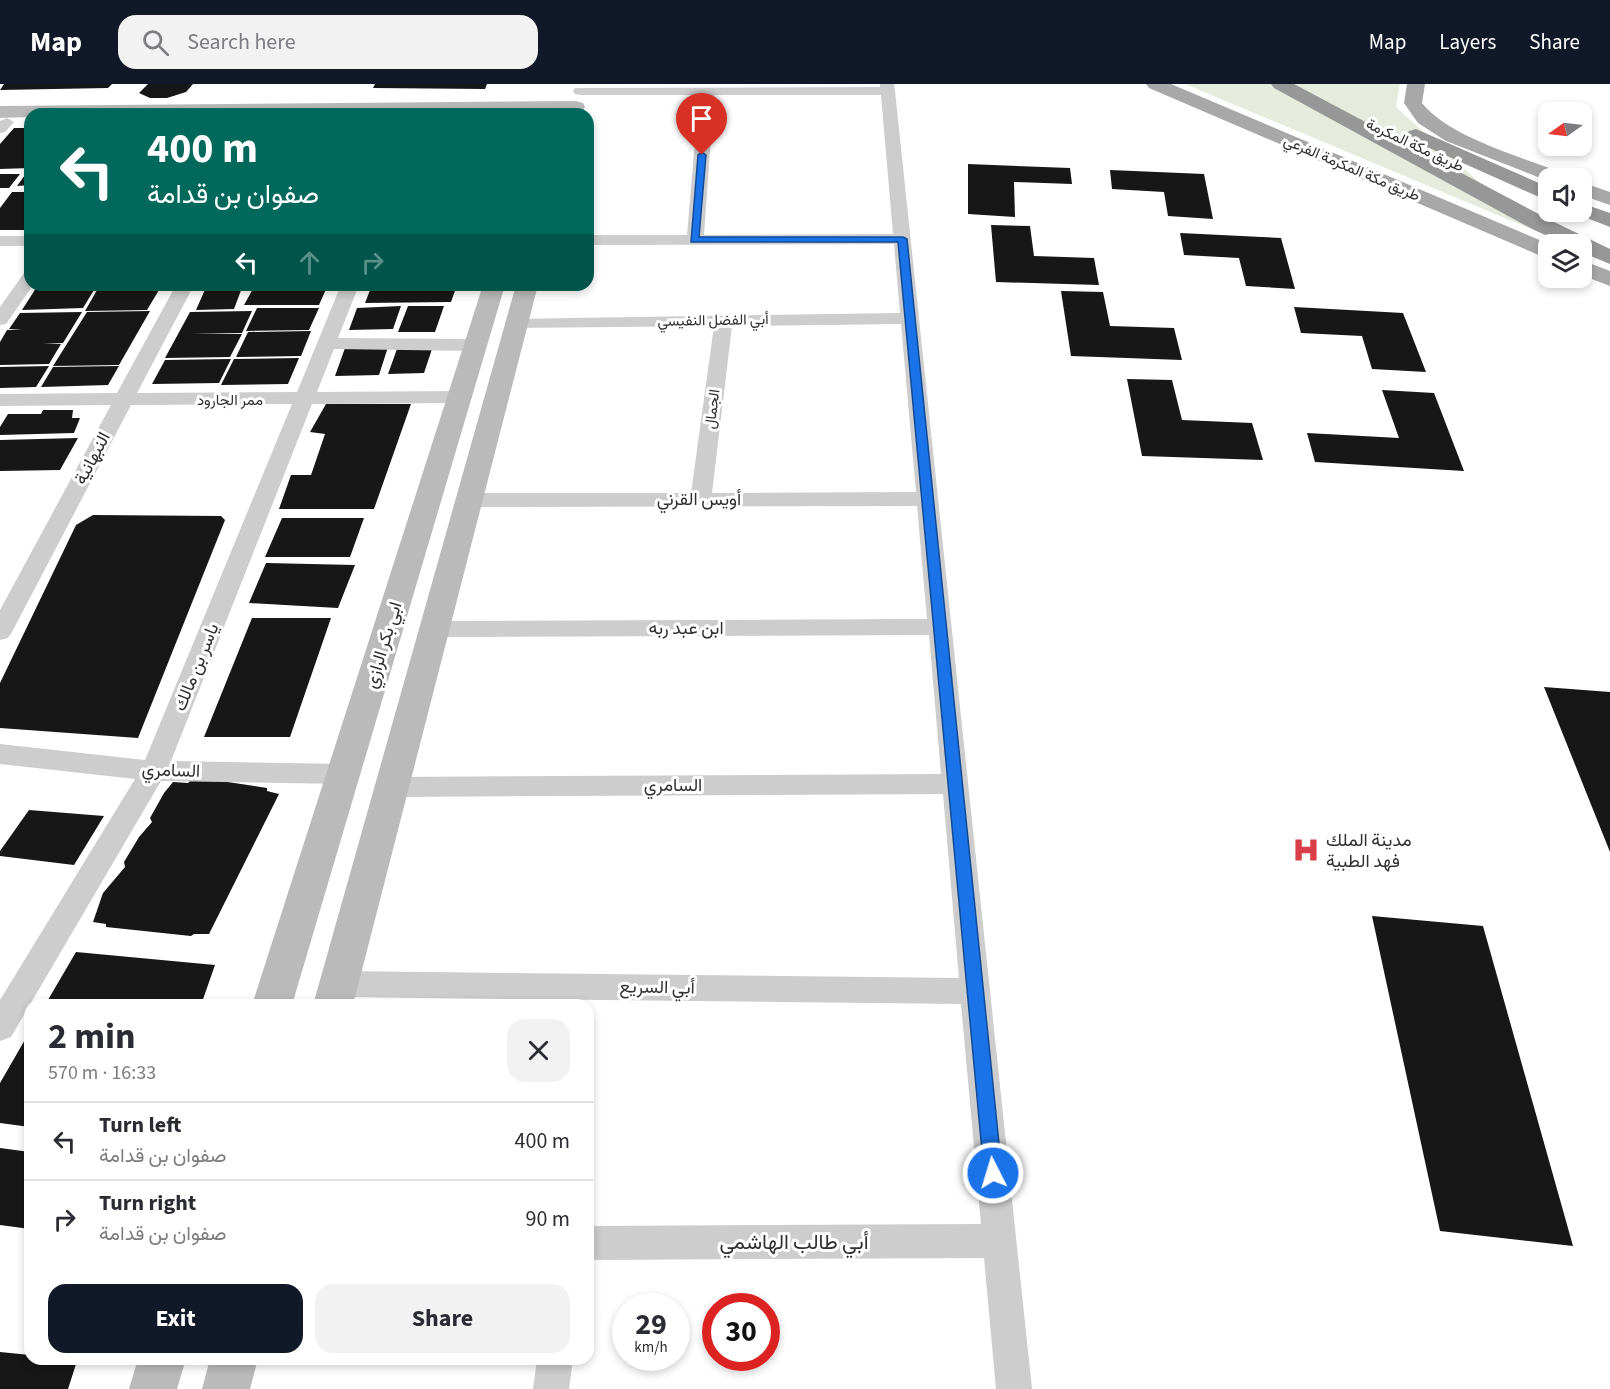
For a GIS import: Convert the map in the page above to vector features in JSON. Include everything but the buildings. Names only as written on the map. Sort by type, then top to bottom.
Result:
[{"type":"highway","name":"طريق مكة المكرمة","points":[[1281,84],[1538,200]]},
{"type":"highway","points":[[1281,84],[1542,225],[1610,257]]},
{"type":"highway","name":"طريق مكة المكرمة","points":[[1313,84],[1397,126],[1538,190]]},
{"type":"highway","points":[[1592,213],[1610,220]]},
{"type":"highway","points":[[1584,222],[1610,233]]},
{"type":"main road","name":"طريق مكة المكرمة الفرعي","points":[[1155,84],[1538,248]]},
{"type":"main road","points":[[1416,84],[1413,103],[1425,119],[1453,137],[1538,170]]},
{"type":"main road","points":[[1592,192],[1610,199]]},
{"type":"main road","points":[[1592,272],[1610,279]]},
{"type":"street","points":[[549,108],[556,84]]},
{"type":"street","points":[[553,108],[578,99],[707,91],[888,88],[1014,1389]]},
{"type":"street","points":[[695,240],[707,91]]},
{"type":"street","points":[[2,122],[24,121]]},
{"type":"street","points":[[2,122],[24,122]]},
{"type":"street","points":[[594,240],[903,239]]},
{"type":"street","points":[[0,242],[24,241]]},
{"type":"street","points":[[0,320],[24,286]]},
{"type":"street","name":"النبهانية","points":[[0,632],[182,291]]},
{"type":"street","name":"ياسر بن مالك","points":[[0,1027],[154,771],[348,291]]},
{"type":"street","name":"ابي بكر الرازي","points":[[274,999],[492,291]]},
{"type":"street","points":[[336,994],[525,291]]},
{"type":"street","name":"أبي الفضل النفيسي","points":[[516,323],[910,318]]},
{"type":"street","name":"الجمال","points":[[701,499],[724,320]]},
{"type":"street","points":[[327,344],[476,345]]},
{"type":"street","name":"ممر الجارود","points":[[0,399],[460,397]]},
{"type":"street","name":"أويس القرني","points":[[470,500],[928,499]]},
{"type":"street","name":"ابن عبد ربه","points":[[433,629],[940,627]]},
{"type":"street","name":"السامري","points":[[0,754],[154,771],[343,774]]},
{"type":"street","name":"السامري","points":[[390,787],[956,784]]},
{"type":"street","name":"أبي السريع","points":[[336,994],[542,995],[976,991]]},
{"type":"street","name":"أبي طالب الهاشمي","points":[[594,1243],[1000,1241]]},
{"type":"street","points":[[153,1389],[160,1365]]},
{"type":"street","points":[[226,1389],[232,1365]]},
{"type":"street","points":[[551,1389],[554,1365]]},
{"type":"shaded area","points":[[1185,84],[1400,84],[1396,107],[1531,229]]},
{"type":"place","name":"مدينة الملك فهد الطبية","points":[[1306,850]]},
{"type":"route","points":[[702,155],[695,240],[903,239],[993,1173]]}]
